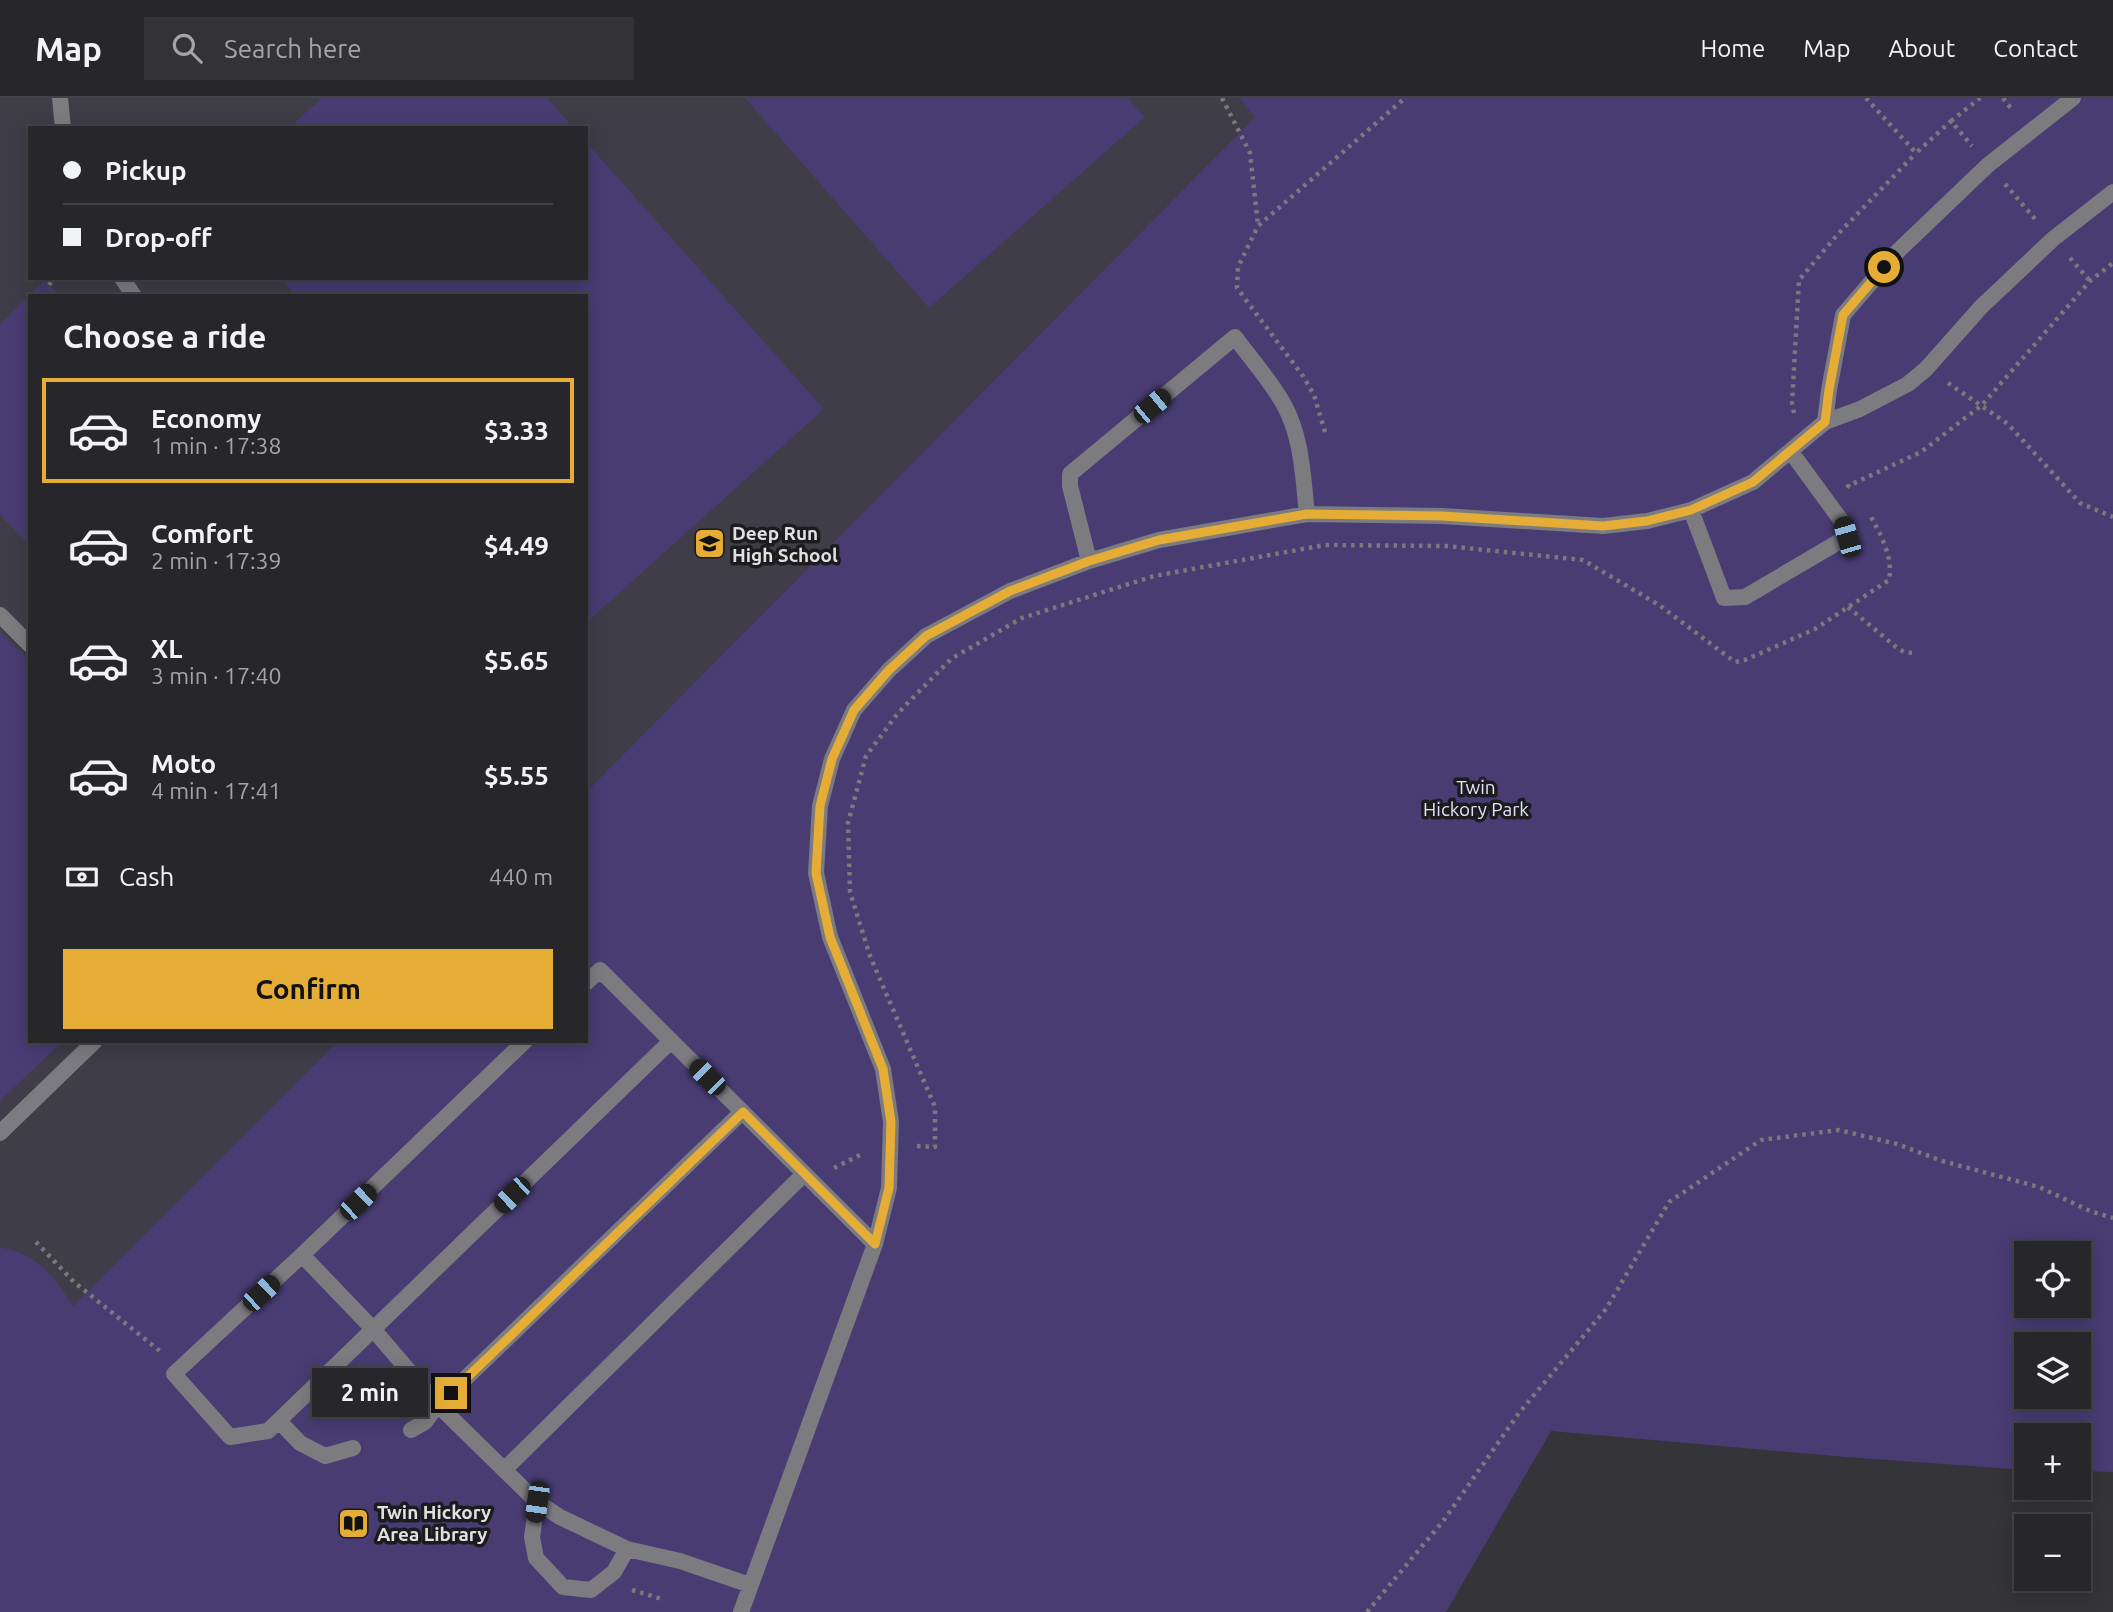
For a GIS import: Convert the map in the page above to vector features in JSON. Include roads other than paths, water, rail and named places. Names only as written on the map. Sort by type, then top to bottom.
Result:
[{"type":"lane","points":[[60,98],[63,126]]},
{"type":"lane","points":[[1825,422],[1843,315],[1898,251],[1988,165],[2073,98]]},
{"type":"lane","points":[[741,1612],[875,1244],[889,1188],[891,1122],[883,1069],[830,937],[816,873],[820,806],[832,759],[854,710],[889,670],[926,636],[1010,591],[1089,561],[1159,540],[1307,514],[1442,516],[1603,526],[1647,521],[1691,510],[1753,482],[1825,422],[1860,410],[1908,384],[1926,369],[1981,307],[2053,239],[2113,192]]},
{"type":"lane","points":[[1089,561],[1070,486],[1070,474],[1235,337],[1283,403],[1294,426],[1300,452],[1307,514]]},
{"type":"lane","points":[[1691,510],[1724,598],[1745,597],[1847,537],[1843,523],[1791,452]]},
{"type":"lane","points":[[0,615],[28,643]]},
{"type":"lane","points":[[588,981],[600,970],[875,1244]]},
{"type":"lane","points":[[523,1043],[174,1374],[230,1437],[268,1431],[671,1041]]},
{"type":"lane","points":[[0,1133],[93,1043]]},
{"type":"lane","points":[[411,1430],[425,1422],[438,1405],[743,1112]]},
{"type":"lane","points":[[505,1469],[804,1174]]},
{"type":"lane","points":[[302,1255],[373,1329],[438,1405],[537,1502],[559,1517],[627,1549],[680,1561],[750,1585]]},
{"type":"lane","points":[[279,1421],[300,1443],[325,1456],[352,1448]]},
{"type":"lane","points":[[537,1502],[532,1537],[536,1558],[563,1587],[591,1590],[614,1572],[627,1549]]},
{"type":"place","name":"Deep Run High School","points":[[709,544]]},
{"type":"place","name":"Twin Hickory Area Library","points":[[354,1523]]},
{"type":"park label","name":"Twin Hickory Park","points":[[1476,798]]}]
